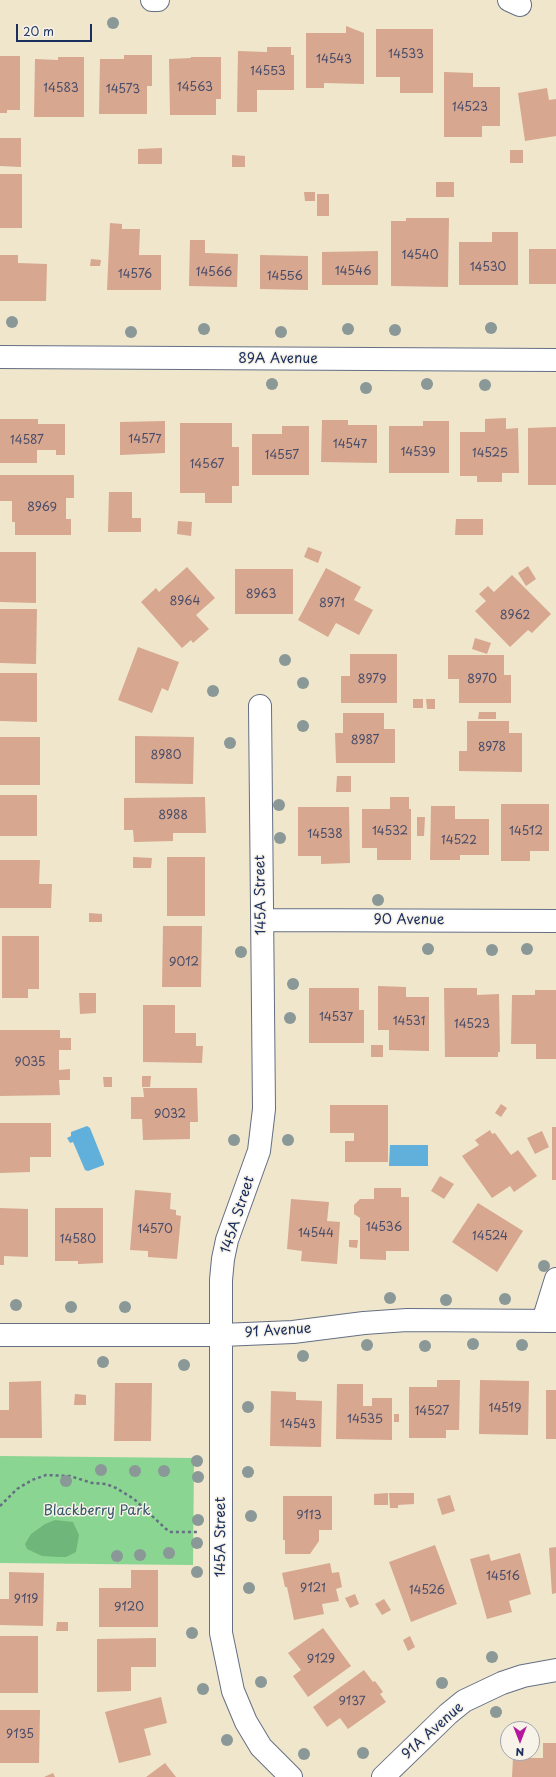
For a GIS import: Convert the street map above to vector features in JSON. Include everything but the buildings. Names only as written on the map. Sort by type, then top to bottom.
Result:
[{"type":"street","points":[[152,0],[158,0]]},
{"type":"street","name":"89A Avenue","points":[[0,357],[556,360]]},
{"type":"street","name":"145A Street","points":[[260,706],[264,1109],[259,1151],[227,1240],[221,1280],[221,1633],[233,1691],[246,1722],[261,1747],[291,1777]]},
{"type":"street","name":"90 Avenue","points":[[262,920],[556,922]]},
{"type":"street","points":[[550,1321],[556,1279]]},
{"type":"street","name":"91 Avenue","points":[[0,1335],[222,1335],[293,1332],[364,1323],[407,1320],[550,1321]]},
{"type":"street","name":"91A Avenue","points":[[383,1777],[448,1714],[464,1701],[502,1683],[523,1676],[556,1670]]},
{"type":"path","points":[[0,1506],[17,1489],[32,1480],[46,1475],[70,1476],[106,1484],[116,1488],[134,1499],[166,1529],[178,1532],[205,1532]]},
{"type":"green space","name":"Blackberry Park","points":[[0,1456],[194,1458],[193,1565],[0,1563]]},
{"type":"green space","points":[[55,1520],[73,1522],[79,1535],[76,1552],[66,1557],[42,1556],[27,1549],[25,1544],[31,1534],[45,1524]]},
{"type":"water","points":[[87,1126],[90,1128],[104,1163],[104,1165],[88,1171],[85,1170],[73,1142],[70,1143],[67,1138],[71,1136],[71,1132]]},
{"type":"water","points":[[390,1145],[428,1145],[428,1166],[389,1166]]}]
